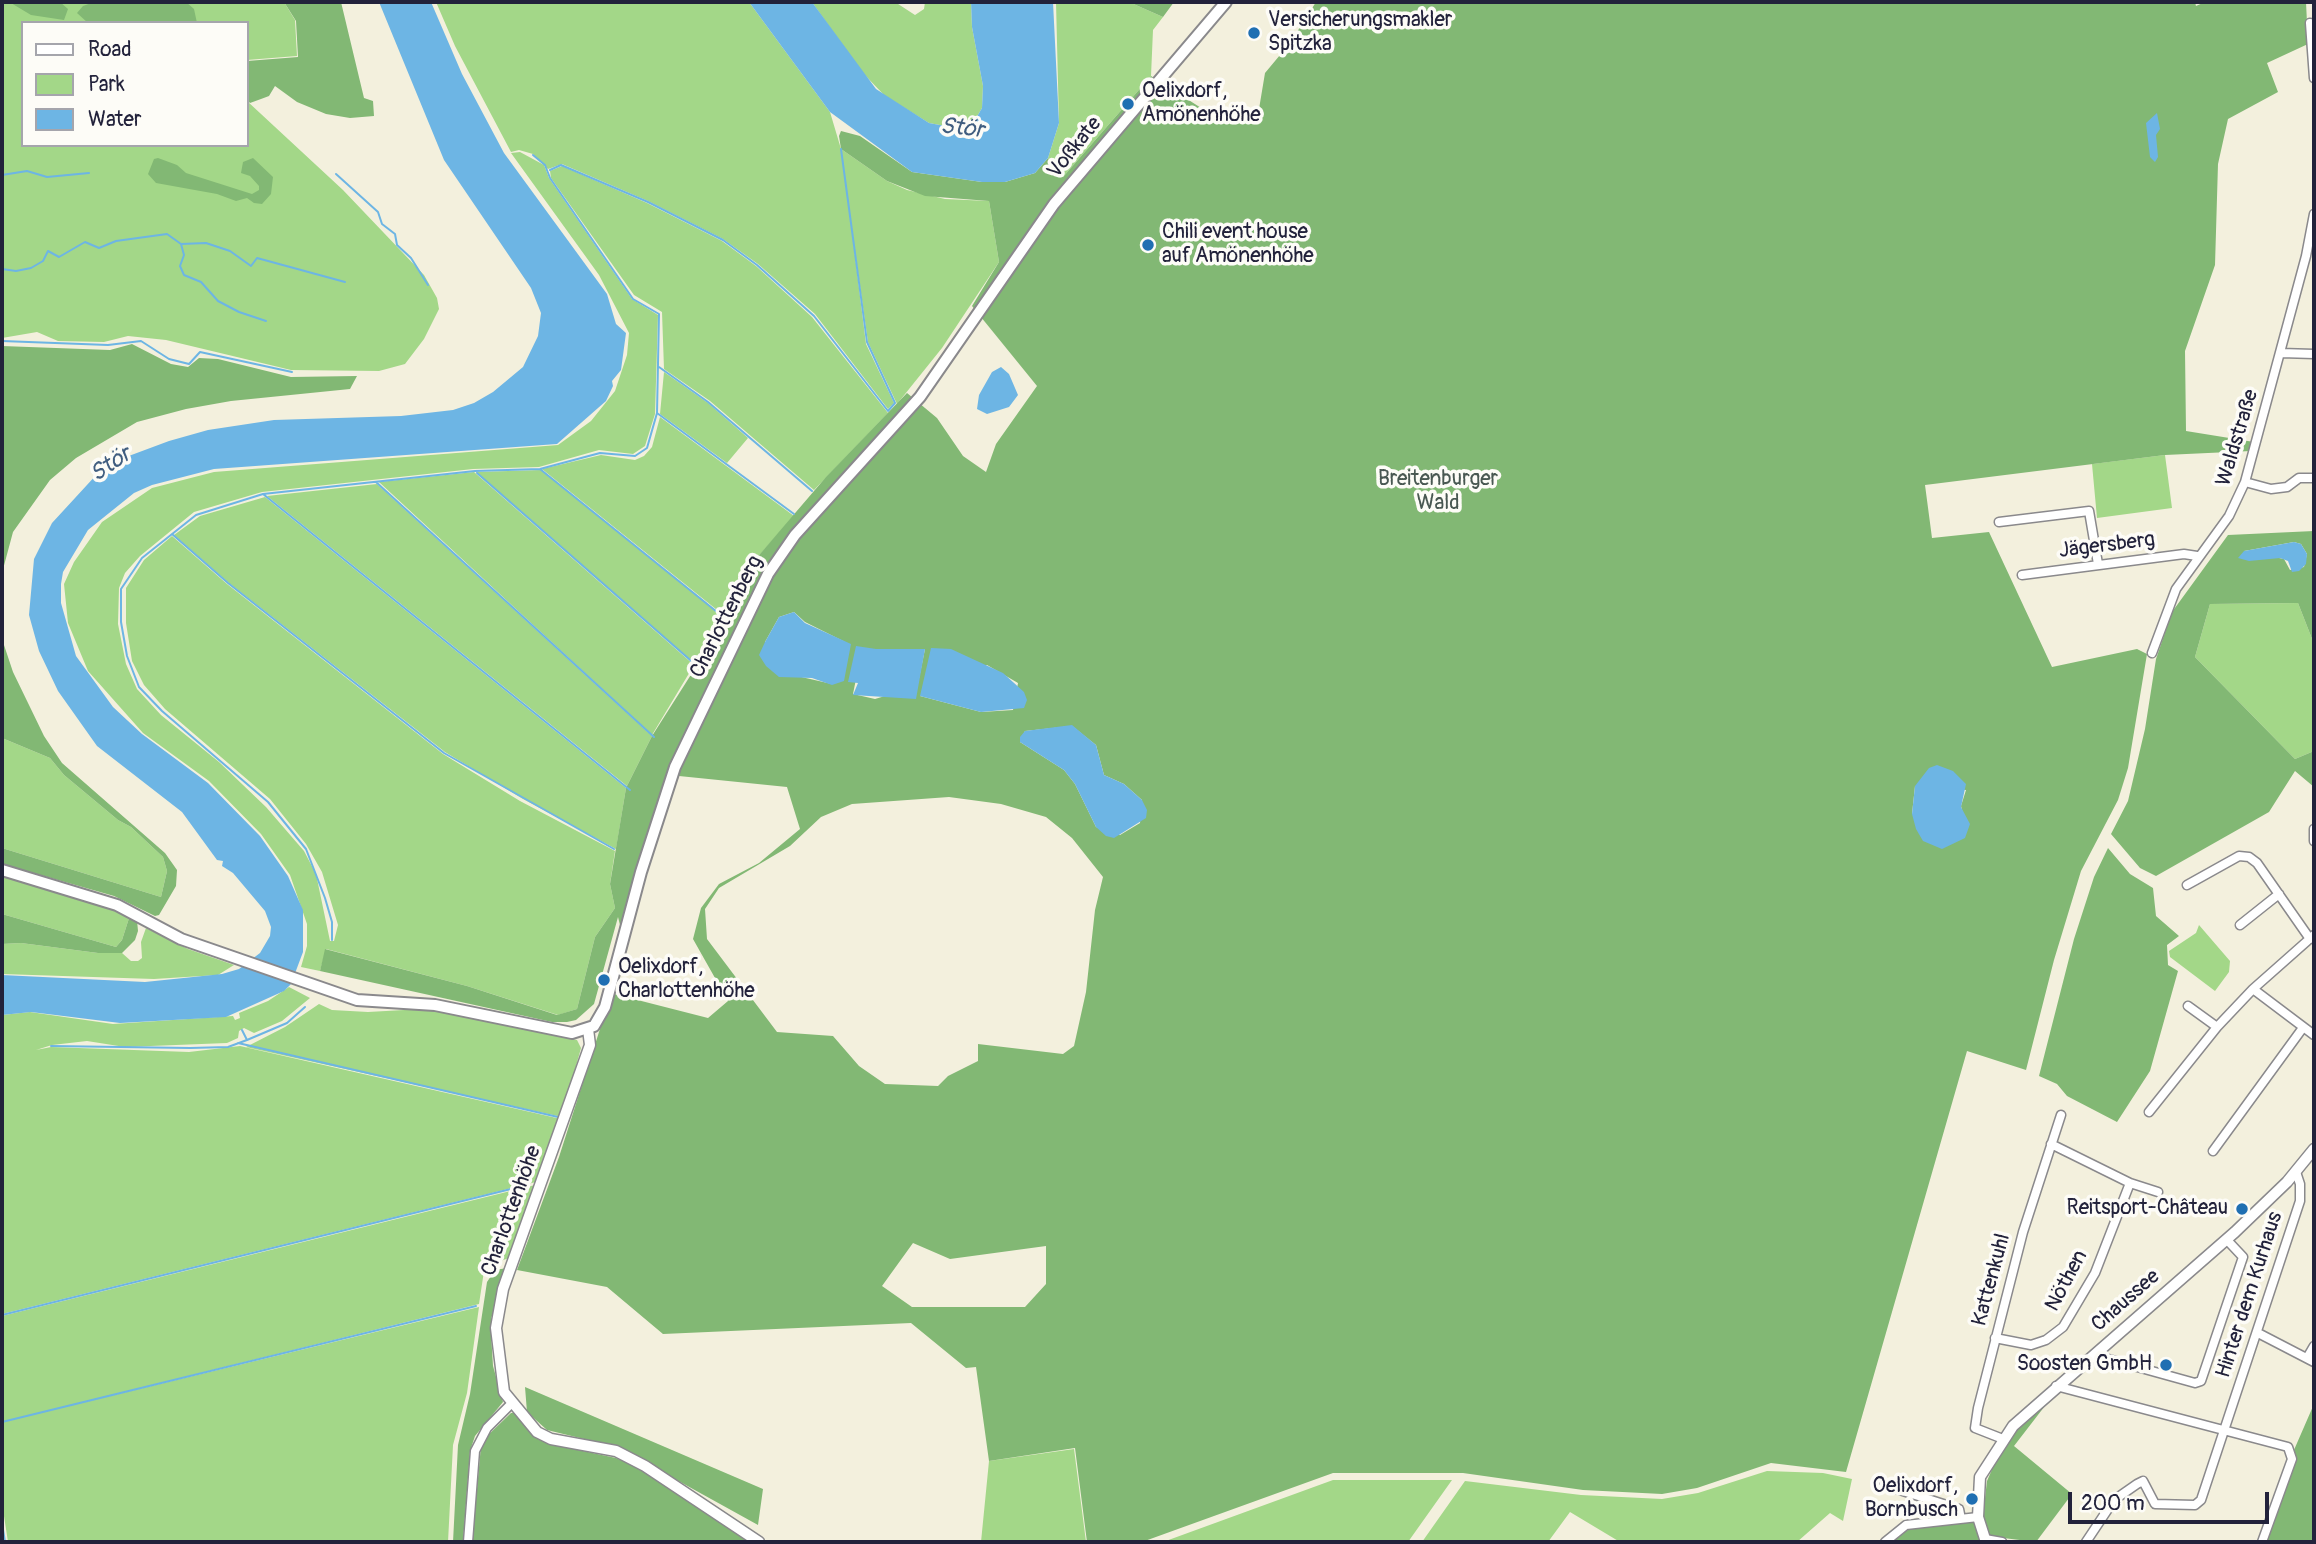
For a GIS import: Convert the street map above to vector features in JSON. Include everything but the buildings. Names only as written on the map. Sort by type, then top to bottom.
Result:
[{"type":"main road","name":"Voßkate","points":[[992,295],[1054,204],[1226,2]]},
{"type":"main road","name":"Charlottenberg","points":[[588,1029],[597,1024],[605,1007],[623,932],[675,767],[768,574],[795,535],[920,397],[992,295]]},
{"type":"main road","points":[[2,870],[117,905],[181,939],[297,981],[365,1002],[435,1005],[572,1033],[588,1029]]},
{"type":"street","points":[[2310,23],[2314,78]]},
{"type":"street","name":"Waldstraße","points":[[2152,653],[2169,602],[2197,555],[2228,516],[2245,482],[2281,353],[2314,214]]},
{"type":"street","points":[[2281,353],[2314,354]]},
{"type":"street","points":[[2245,482],[2272,489],[2287,487],[2299,478],[2314,478]]},
{"type":"street","points":[[1999,522],[2091,511],[2098,564]]},
{"type":"street","name":"Jägersberg","points":[[2022,575],[2184,554],[2197,555]]},
{"type":"street","points":[[2314,829],[2314,841]]},
{"type":"street","points":[[2149,1112],[2217,1027],[2253,989],[2312,937],[2257,863],[2244,856],[2187,885]]},
{"type":"street","points":[[2240,925],[2279,894]]},
{"type":"street","points":[[2253,989],[2302,1029],[2314,1035]]},
{"type":"street","points":[[2188,1006],[2217,1027]]},
{"type":"street","name":"Charlottenhöhe","points":[[514,1405],[500,1379],[496,1324],[503,1289],[590,1045],[588,1029]]},
{"type":"street","points":[[2213,1151],[2302,1029]]},
{"type":"street","name":"Kattenkuhl","points":[[2003,1439],[1975,1428],[1994,1338],[2023,1232],[2061,1115]]},
{"type":"street","points":[[2051,1144],[2130,1182],[2158,1192]]},
{"type":"street","name":"Chaussee","points":[[1985,1541],[1978,1517],[1980,1477],[2003,1439],[2027,1411],[2266,1204],[2314,1149]]},
{"type":"street","name":"Hinter dem Kurhaus","points":[[2086,1542],[2114,1500],[2137,1484],[2143,1482],[2155,1504],[2198,1503],[2258,1334],[2300,1201],[2300,1184],[2296,1172]]},
{"type":"street","name":"Nöthen","points":[[1994,1338],[2031,1345],[2046,1340],[2063,1327],[2095,1273],[2130,1182]]},
{"type":"street","points":[[2094,1355],[2195,1383],[2201,1381],[2243,1257],[2227,1240]]},
{"type":"street","points":[[2258,1334],[2311,1360],[2314,1346]]},
{"type":"street","points":[[2056,1386],[2226,1424],[2287,1447],[2292,1459],[2262,1542]]},
{"type":"street","points":[[468,1542],[475,1451],[487,1428],[514,1405],[537,1432],[551,1439],[616,1451],[645,1466],[759,1542]]},
{"type":"street","points":[[1884,1485],[1959,1509],[1961,1519]]},
{"type":"street","points":[[1885,1542],[1906,1525],[1978,1517]]},
{"type":"street","points":[[1985,1541],[2002,1542]]},
{"type":"green space","points":[[2,2],[284,2],[295,20],[297,56],[248,60],[248,21],[21,21],[21,147],[248,147],[248,102],[343,190],[424,275],[437,298],[439,309],[424,339],[405,364],[379,371],[291,370],[166,340],[128,336],[104,342],[58,341],[37,332],[2,338]]},
{"type":"green space","points":[[2,2],[60,2],[68,9],[64,20],[31,15],[11,3]]},
{"type":"green space","points":[[94,2],[186,2],[194,9],[197,21],[86,21],[77,13],[83,6]]},
{"type":"green space","points":[[284,2],[341,2],[364,98],[373,101],[374,116],[350,118],[326,114],[297,102],[275,86],[269,96],[250,103],[248,101],[248,61],[298,57],[296,21]]},
{"type":"green space","points":[[436,2],[749,2],[830,112],[841,149],[887,181],[907,190],[945,199],[989,201],[999,262],[942,348],[897,404],[868,342],[850,216],[866,344],[894,403],[888,409],[815,314],[758,264],[723,239],[648,201],[562,164],[548,169],[533,154],[519,150],[511,152],[455,46]]},
{"type":"green space","points":[[812,2],[895,2],[915,15],[924,9],[925,2],[971,2],[972,27],[983,86],[982,108],[972,125],[956,128],[929,123],[885,96],[860,70]]},
{"type":"green space","points":[[1056,2],[1129,2],[1163,17],[1153,30],[1151,76],[1063,177],[1048,158],[1059,123]]},
{"type":"green space","points":[[1129,2],[1174,2],[1163,17]]},
{"type":"green space","name":"Breitenburger Wald","points":[[1316,2],[2195,2],[2196,6],[2205,2],[2306,2],[2308,44],[2267,63],[2278,92],[2228,119],[2218,164],[2215,265],[2185,351],[2186,431],[2254,442],[2251,451],[2165,455],[1925,485],[1932,538],[1989,532],[2052,667],[2137,649],[2147,654],[2128,768],[2118,800],[2081,871],[2054,960],[2026,1070],[1967,1051],[1846,1472],[1771,1463],[1697,1488],[1662,1494],[1583,1490],[1463,1473],[1333,1473],[1142,1542],[1087,1542],[1075,1448],[989,1461],[976,1367],[966,1368],[911,1323],[663,1334],[607,1287],[517,1270],[559,1157],[607,1007],[620,925],[618,917],[594,1004],[576,1020],[567,1022],[552,1022],[320,971],[325,949],[467,986],[557,1015],[577,1009],[595,937],[615,908],[610,884],[626,788],[652,736],[727,618],[754,561],[826,477],[907,393],[937,418],[963,456],[986,472],[996,444],[1037,386],[972,306],[999,262],[989,201],[925,196],[887,181],[841,149],[841,131],[860,136],[912,172],[982,182],[1005,182],[1035,173],[1048,158],[1063,177],[1151,76],[1209,113],[1258,115],[1265,73],[1290,43]],"holes":[[[794,612],[805,622],[843,641],[832,684],[797,676],[765,642],[779,617]],[[862,649],[925,649],[915,698],[885,696],[875,699],[853,694]],[[987,665],[1018,683],[1013,710],[981,712],[920,696]],[[1072,726],[1096,745],[1104,775],[1124,784],[1142,800],[1140,823],[1120,835],[1096,827],[1075,784],[1064,770],[1020,742],[1025,731]],[[679,776],[787,787],[800,829],[759,863],[719,884],[701,908],[693,939],[728,1001],[708,1018],[614,994],[632,910]],[[1915,786],[1966,790],[1961,806],[1963,814],[1912,814]],[[949,797],[1001,804],[1046,817],[1072,838],[1103,877],[1095,910],[1086,992],[1074,1046],[1063,1054],[978,1044],[978,1061],[948,1076],[938,1086],[885,1084],[859,1066],[833,1036],[777,1032],[707,939],[705,909],[719,888],[790,846],[821,817],[852,804]],[[913,1243],[950,1259],[1046,1246],[1046,1284],[1025,1307],[912,1307],[882,1286]]]},
{"type":"green space","points":[[520,152],[544,165],[549,178],[632,299],[658,315],[655,414],[645,446],[633,454],[599,450],[539,467],[473,469],[262,492],[194,512],[140,556],[125,573],[119,588],[118,624],[126,664],[137,689],[161,715],[219,762],[266,807],[304,851],[316,874],[330,941],[334,941],[338,925],[322,872],[306,844],[270,799],[165,709],[144,685],[132,661],[126,623],[126,588],[144,560],[172,536],[227,584],[443,754],[520,801],[615,851],[610,884],[615,908],[595,937],[577,1009],[558,1015],[467,986],[326,949],[320,971],[301,967],[307,946],[307,924],[290,875],[261,834],[209,781],[143,733],[88,671],[68,623],[64,584],[74,562],[102,522],[152,488],[214,472],[558,445],[591,421],[615,391],[627,355],[629,333],[599,275],[511,153]]},
{"type":"green space","points":[[253,158],[273,177],[271,194],[262,204],[247,198],[236,201],[217,194],[156,183],[148,174],[154,159],[177,165],[186,173],[252,194],[259,190],[259,186],[250,176],[241,173],[243,162]]},
{"type":"green space","points":[[562,166],[647,203],[722,241],[756,266],[812,317],[888,413],[814,490],[710,401],[664,369],[662,312],[634,295],[551,178],[550,171]]},
{"type":"green space","points":[[132,344],[171,364],[188,367],[199,358],[218,359],[291,377],[357,376],[350,389],[231,401],[137,422],[76,458],[50,480],[13,532],[2,573],[2,346],[110,350]]},
{"type":"green space","points":[[664,372],[708,403],[748,438],[727,463],[660,414]]},
{"type":"green space","points":[[660,417],[794,516],[754,561],[727,618],[542,469],[601,455],[635,460],[644,456],[652,447]]},
{"type":"green space","points":[[2165,455],[2172,508],[2097,518],[2092,464]]},
{"type":"green space","points":[[541,470],[726,619],[695,664],[476,472]]},
{"type":"green space","points":[[474,472],[694,665],[652,735],[379,482]]},
{"type":"green space","points":[[377,484],[652,736],[627,786],[267,496]]},
{"type":"green space","points":[[265,497],[626,788],[616,849],[523,799],[445,752],[229,583],[174,535],[200,516]]},
{"type":"green space","points":[[2314,531],[2314,644],[2298,603],[2210,604],[2195,657],[2295,759],[2314,751],[2314,787],[2295,771],[2269,812],[2156,876],[2140,868],[2111,834],[2128,801],[2145,729],[2156,659],[2172,612],[2228,535]],"holes":[[[2294,542],[2301,544],[2307,554],[2304,567],[2290,570],[2284,559],[2244,551]]]},
{"type":"green space","points":[[2298,603],[2314,644],[2314,751],[2295,759],[2195,657],[2210,604]]},
{"type":"green space","points":[[2,639],[13,672],[44,736],[62,763],[165,853],[177,870],[176,886],[159,915],[155,916],[114,896],[2,864],[2,848],[161,897],[167,871],[163,857],[131,827],[118,820],[64,775],[50,758],[2,738]]},
{"type":"green space","points":[[2,738],[50,758],[64,775],[118,820],[131,827],[163,857],[167,871],[161,897],[2,848]]},
{"type":"green space","points":[[2108,848],[2130,874],[2153,888],[2156,916],[2179,936],[2167,945],[2168,965],[2178,971],[2150,1071],[2117,1122],[2067,1096],[2057,1084],[2039,1076],[2074,939],[2094,877]]},
{"type":"green space","points":[[2,872],[130,915],[122,940],[116,947],[2,914]]},
{"type":"green space","points":[[2,914],[116,947],[122,940],[130,915],[137,920],[138,931],[135,940],[122,953],[98,953],[21,943],[2,944]]},
{"type":"green space","points":[[2199,925],[2230,961],[2229,972],[2215,991],[2170,957],[2169,951],[2196,933]]},
{"type":"green space","points":[[146,928],[188,949],[234,965],[218,975],[154,979],[2,974],[2,944],[21,943],[98,953],[122,953],[131,961],[138,961],[142,958],[141,942]]},
{"type":"green space","points":[[289,987],[310,998],[282,1021],[254,1033],[244,1028],[239,1031],[238,1038],[227,1043],[125,1047],[87,1041],[52,1045],[36,1050],[51,1047],[189,1052],[240,1046],[561,1119],[536,1182],[2,1314],[2,1015],[30,1012],[113,1024],[233,1016],[235,1020],[240,1018],[239,1013],[268,1001]]},
{"type":"green space","points":[[319,1004],[332,1010],[368,1012],[440,1008],[577,1040],[581,1048],[562,1117],[246,1047],[285,1027]]},
{"type":"green space","points":[[535,1185],[509,1258],[492,1264],[484,1271],[479,1304],[31,1415],[479,1307],[467,1393],[453,1445],[448,1542],[8,1542],[2,1503],[2,1316]]},
{"type":"green space","points":[[507,1268],[491,1319],[493,1366],[503,1402],[475,1436],[470,1451],[463,1542],[453,1542],[458,1445],[470,1394],[487,1282],[495,1270]]},
{"type":"green space","points":[[525,1387],[763,1489],[758,1525],[617,1447],[547,1430],[527,1412]]},
{"type":"green space","points":[[2058,1389],[2014,1446],[2072,1494],[2036,1542],[1987,1536],[1983,1515],[1987,1481],[2003,1444],[2027,1413]]},
{"type":"green space","points":[[2314,1404],[2314,1542],[2264,1542],[2297,1459],[2294,1450]]},
{"type":"green space","points":[[511,1413],[515,1413],[531,1433],[550,1444],[616,1458],[643,1470],[749,1542],[472,1542],[481,1446],[485,1438]]},
{"type":"green space","points":[[1074,1449],[1086,1542],[981,1542],[989,1461]]},
{"type":"green space","points":[[1767,1471],[1823,1473],[1852,1479],[1843,1521],[1830,1513],[1797,1542],[1620,1542],[1570,1512],[1548,1542],[1422,1542],[1465,1481],[1581,1495],[1662,1499],[1698,1493]]},
{"type":"green space","points":[[1333,1480],[1452,1480],[1408,1542],[1163,1542]]},
{"type":"green space","points":[[1975,1520],[1981,1542],[1892,1542],[1909,1529]]},
{"type":"water","name":"Stör","points":[[379,2],[431,2],[462,74],[504,153],[607,294],[616,324],[626,333],[621,370],[612,381],[613,386],[606,401],[557,444],[214,469],[152,485],[134,493],[88,530],[63,572],[61,584],[61,603],[76,656],[113,707],[142,734],[208,783],[260,836],[288,876],[303,910],[303,952],[291,984],[284,991],[226,1017],[120,1023],[31,1012],[2,1015],[2,975],[145,982],[222,974],[239,969],[260,953],[270,936],[271,927],[265,911],[233,873],[222,866],[223,861],[217,860],[182,812],[97,746],[58,691],[39,651],[29,615],[34,559],[52,523],[98,473],[118,460],[169,441],[208,430],[274,420],[401,416],[453,410],[474,403],[493,392],[523,367],[538,336],[541,313],[531,288],[444,160]]},
{"type":"water","name":"Stör","points":[[749,2],[812,2],[876,89],[929,123],[956,128],[972,125],[982,108],[983,86],[972,27],[971,2],[1053,2],[1059,123],[1048,158],[1035,173],[1005,182],[982,182],[912,172],[830,112]]},
{"type":"water","points":[[2157,113],[2160,129],[2156,135],[2158,157],[2155,162],[2150,157],[2146,123]]},
{"type":"water","points":[[1001,367],[1009,374],[1018,395],[1009,407],[987,414],[977,409],[979,395],[992,372]]},
{"type":"water","points":[[2294,542],[2301,544],[2307,554],[2306,564],[2299,571],[2292,572],[2288,561],[2280,558],[2249,561],[2238,558],[2244,551]]},
{"type":"water","points":[[794,612],[805,623],[851,644],[844,681],[832,685],[812,678],[779,677],[766,666],[759,655],[765,642],[779,617]]},
{"type":"water","points":[[856,646],[876,649],[925,649],[916,699],[853,695],[858,683],[848,682]]},
{"type":"water","points":[[931,648],[951,649],[1003,673],[1024,692],[1027,700],[1024,708],[981,712],[920,696]]},
{"type":"water","points":[[1072,725],[1096,745],[1104,775],[1124,784],[1142,800],[1147,810],[1146,818],[1114,838],[1106,836],[1096,827],[1075,784],[1064,770],[1020,742],[1025,731]]},
{"type":"water","points":[[1937,765],[1953,771],[1966,784],[1961,807],[1970,824],[1965,838],[1942,849],[1923,841],[1912,814],[1915,786],[1929,768]]},
{"type":"waterway","points":[[550,170],[561,165],[648,202],[723,240],[757,265],[814,316],[888,411],[895,403],[867,342],[841,149]]},
{"type":"waterway","points":[[332,940],[332,922],[306,849],[268,802],[162,711],[139,687],[127,656],[121,622],[121,589],[142,558],[196,515],[263,494],[475,471],[540,469],[600,453],[635,456],[647,448],[657,413],[659,314],[633,299],[550,178],[545,165],[533,155]]},
{"type":"waterway","points":[[2,175],[27,171],[47,177],[89,173]]},
{"type":"waterway","points":[[336,174],[378,212],[382,224],[395,234],[397,245],[411,258],[428,285]]},
{"type":"waterway","points":[[2,269],[16,271],[31,268],[43,261],[48,251],[59,257],[85,242],[99,248],[116,241],[167,234],[181,244],[206,243],[230,251],[251,266],[257,258],[345,282]]},
{"type":"waterway","points":[[181,244],[184,255],[180,266],[184,275],[201,282],[218,301],[266,321]]},
{"type":"waterway","points":[[2,341],[108,345],[141,341],[169,359],[189,364],[200,352],[292,372]]},
{"type":"waterway","points":[[659,367],[708,402],[812,491]]},
{"type":"waterway","points":[[657,413],[794,514]]},
{"type":"waterway","points":[[540,469],[727,620]]},
{"type":"waterway","points":[[477,473],[697,666]]},
{"type":"waterway","points":[[376,482],[654,737]]},
{"type":"waterway","points":[[263,494],[630,790]]},
{"type":"waterway","points":[[172,534],[228,583],[444,753],[614,849]]},
{"type":"waterway","points":[[242,1030],[247,1040],[287,1023],[305,1007]]},
{"type":"waterway","points":[[51,1046],[228,1047],[247,1040]]},
{"type":"waterway","points":[[238,1043],[558,1117]]},
{"type":"waterway","points":[[2,1315],[519,1187]]},
{"type":"waterway","points":[[2,1422],[476,1306]]},
{"type":"waterway","points":[[2,1523],[5,1542]]},
{"type":"place","name":"Versicherungsmakler Spitzka","points":[[1254,33]]},
{"type":"place","name":"Oelixdorf, Amönenhöhe","points":[[1128,104]]},
{"type":"place","name":"Chili event house auf Amönenhöhe","points":[[1148,245]]},
{"type":"place","name":"Oelixdorf, Charlottenhöhe","points":[[604,980]]},
{"type":"place","name":"Reitsport-Château","points":[[2242,1209]]},
{"type":"place","name":"Soosten GmbH","points":[[2166,1365]]},
{"type":"place","name":"Oelixdorf, Bornbusch","points":[[1972,1499]]}]
